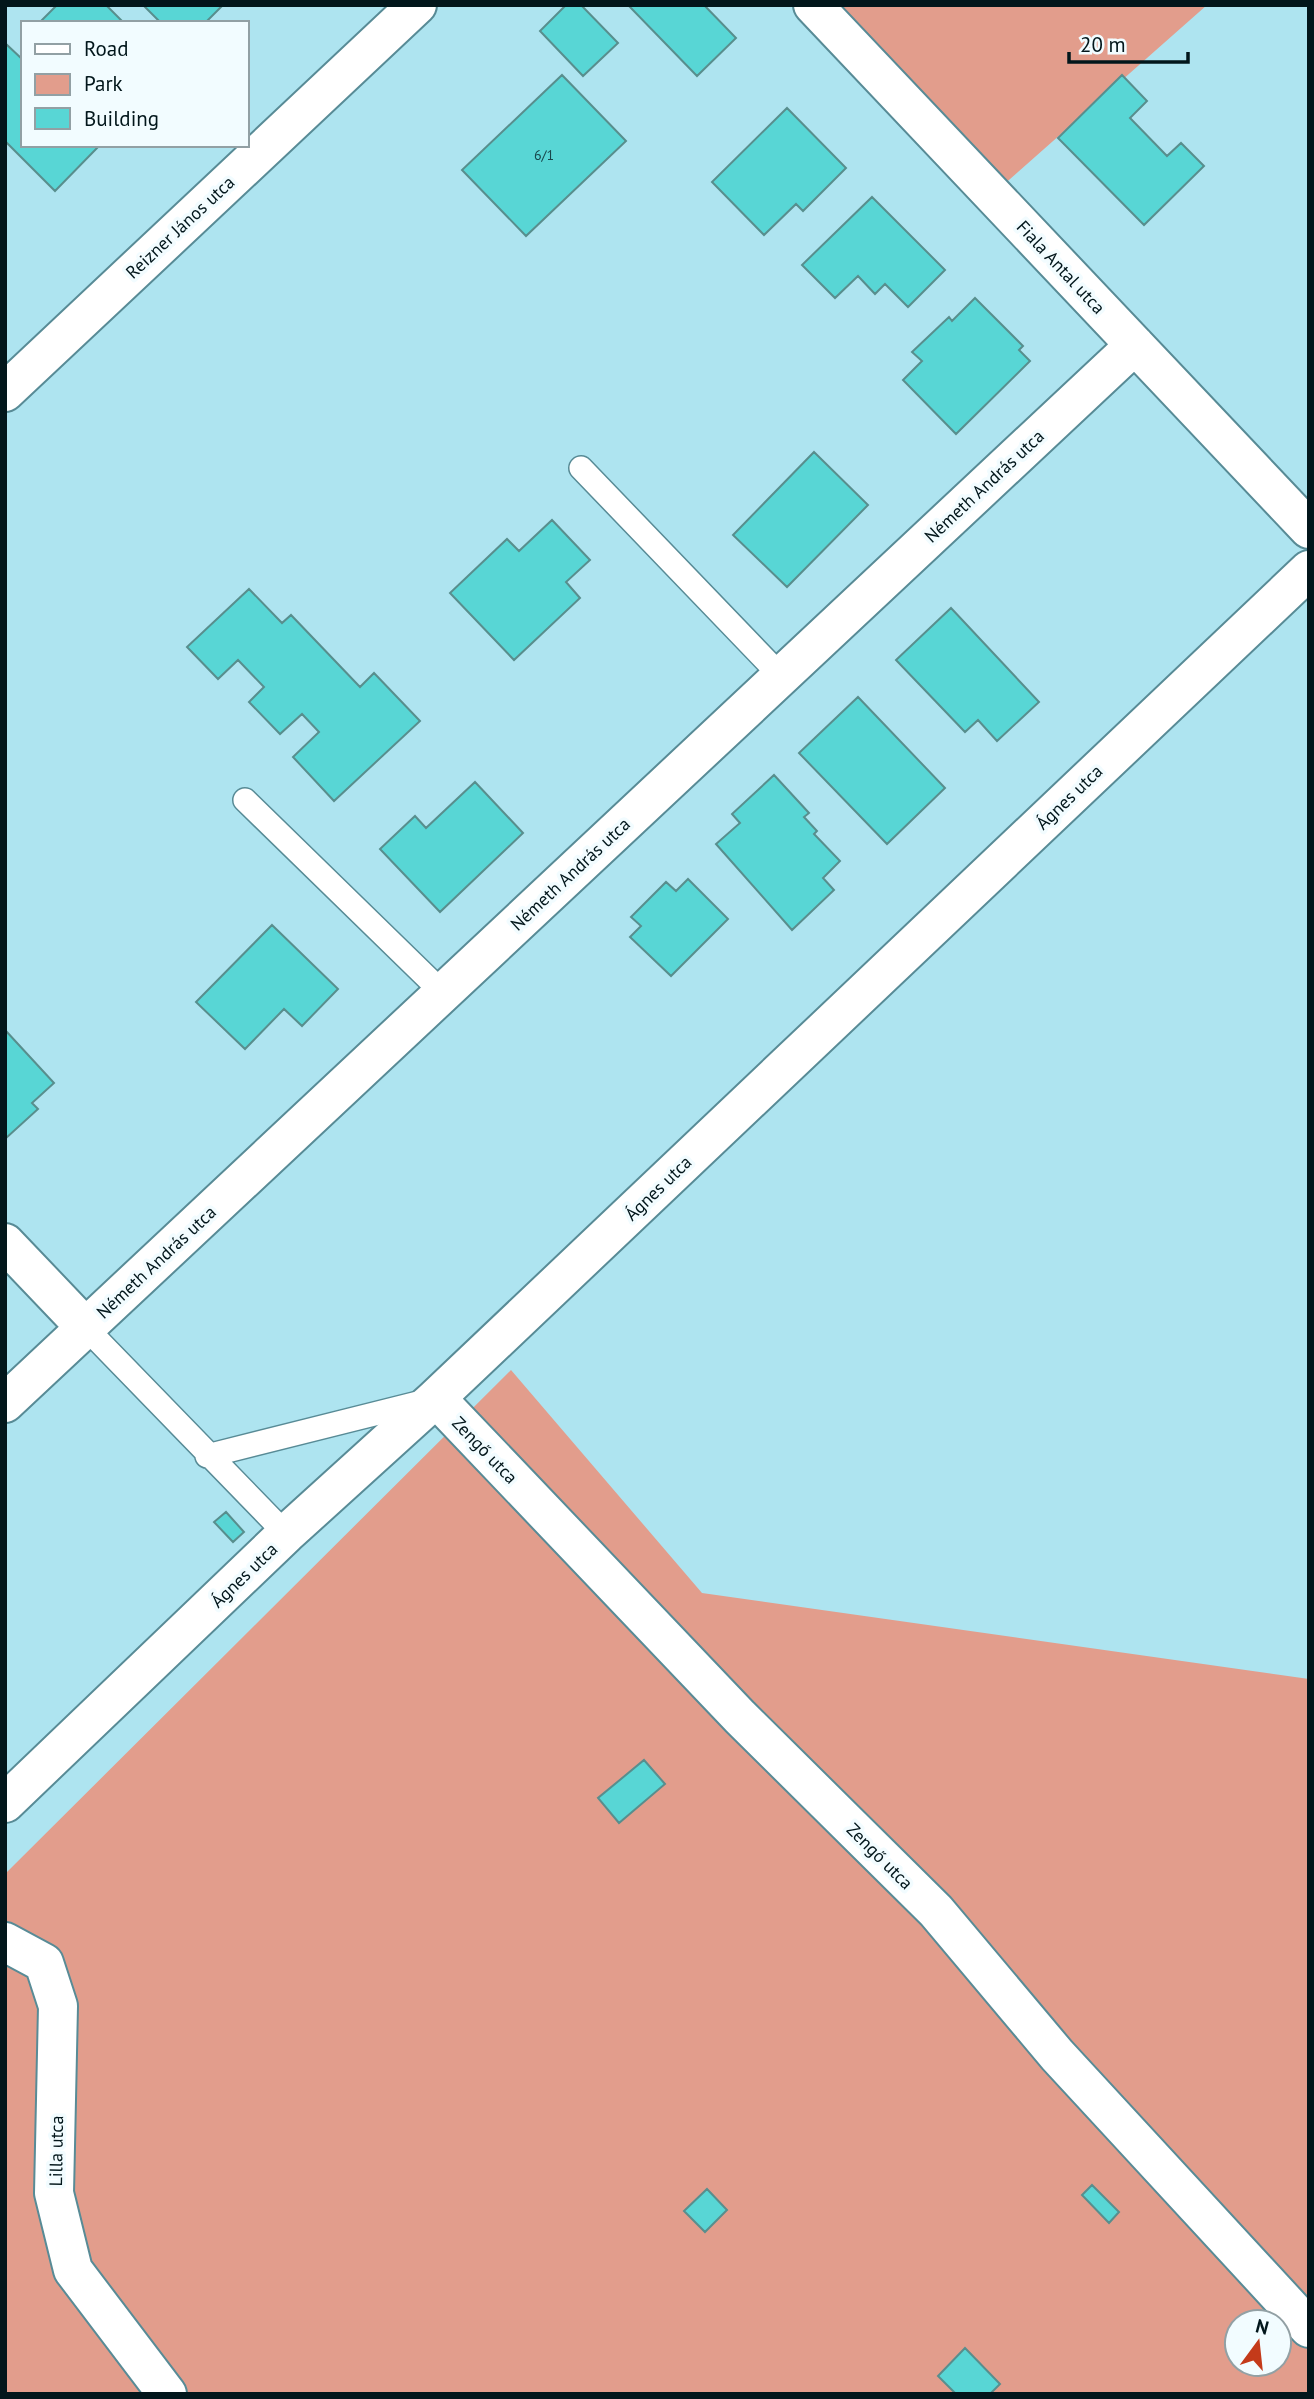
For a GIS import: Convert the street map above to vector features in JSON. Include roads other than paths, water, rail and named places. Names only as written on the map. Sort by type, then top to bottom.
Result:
[{"type":"street","name":"Reizner János utca","points":[[5,392],[417,5]]},
{"type":"street","name":"Fiala Antal utca","points":[[813,5],[1309,529]]},
{"type":"street","name":"Németh András utca","points":[[5,1403],[1135,345]]},
{"type":"street","name":"Ágnes utca","points":[[5,1803],[286,1534],[436,1398],[1309,570]]},
{"type":"street","points":[[5,1243],[86,1328]]},
{"type":"street","name":"Zengő utca","points":[[436,1398],[740,1717],[936,1911],[1056,2055],[1309,2328]]},
{"type":"street","name":"Lilla utca","points":[[5,1942],[44,1963],[58,2007],[54,2193],[73,2270],[167,2394]]},
{"type":"lane","points":[[580,468],[781,676]]},
{"type":"lane","points":[[245,800],[443,993]]},
{"type":"lane","points":[[86,1328],[207,1456],[286,1534]]},
{"type":"lane","points":[[207,1456],[436,1398]]}]
